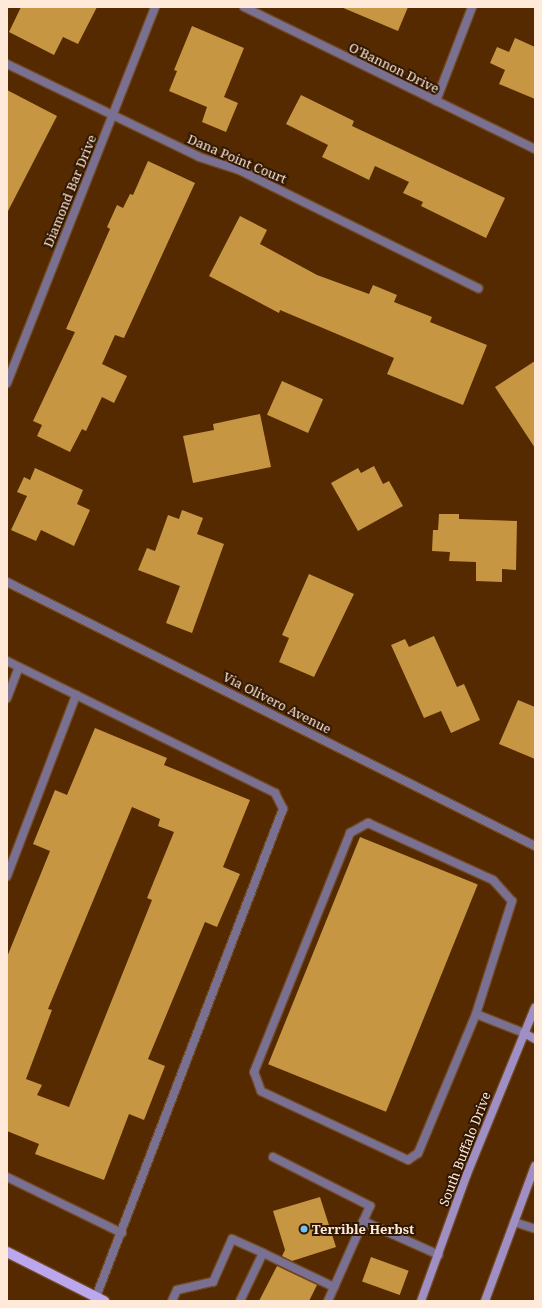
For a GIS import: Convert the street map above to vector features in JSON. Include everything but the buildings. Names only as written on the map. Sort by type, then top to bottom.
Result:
[{"type":"main road","name":"South Buffalo Drive","points":[[421,1301],[439,1255],[467,1174],[535,1007]]},
{"type":"main road","points":[[524,1033],[535,1039]]},
{"type":"main road","points":[[485,1301],[535,1166]]},
{"type":"main road","points":[[7,1252],[100,1299]]},
{"type":"street","name":"Diamond Bar Drive","points":[[7,383],[113,116],[154,7]]},
{"type":"street","name":"O'Bannon Drive","points":[[244,7],[535,149]]},
{"type":"street","points":[[436,102],[472,7]]},
{"type":"street","name":"Dana Point Court","points":[[7,64],[199,157],[239,170],[478,288]]},
{"type":"street","name":"Via Olivero Avenue","points":[[7,582],[535,846]]},
{"type":"street","points":[[7,661],[275,793],[283,809],[122,1233],[100,1299]]},
{"type":"street","points":[[7,698],[19,667]]},
{"type":"street","points":[[7,876],[76,695]]},
{"type":"street","points":[[368,823],[493,880],[512,901],[476,1014],[418,1153],[408,1160],[261,1091],[254,1072],[350,833],[368,823]]},
{"type":"street","points":[[476,1014],[524,1033]]},
{"type":"street","points":[[273,1157],[370,1206],[328,1301]]},
{"type":"street","points":[[7,1177],[122,1233]]},
{"type":"street","points":[[363,1222],[439,1255]]},
{"type":"street","points":[[514,1222],[535,1229]]},
{"type":"street","points":[[172,1301],[177,1290],[212,1282],[232,1239],[334,1287]]},
{"type":"street","points":[[240,1301],[263,1253]]},
{"type":"place","name":"Terrible Herbst","points":[[304,1229]]}]
